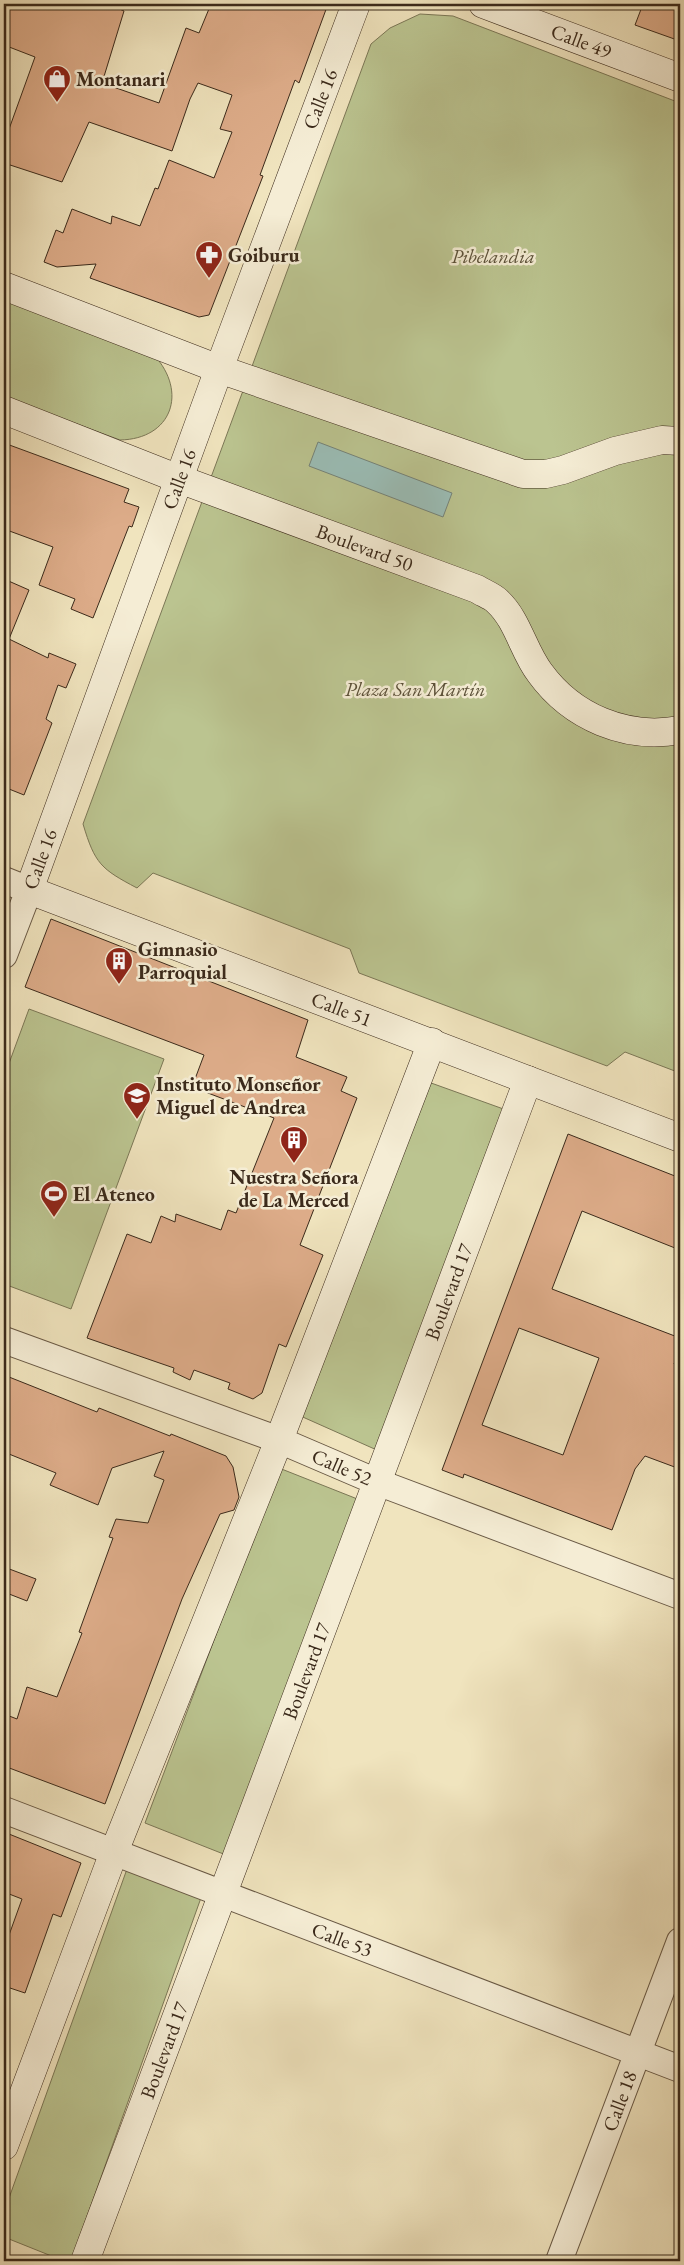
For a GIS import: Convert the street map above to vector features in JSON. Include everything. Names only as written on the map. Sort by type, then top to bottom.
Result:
[{"type":"main road","name":"Calle 16","points":[[29,890],[219,369],[356,4]]},
{"type":"main road","name":"Calle 49","points":[[484,4],[680,78]]},
{"type":"main road","points":[[4,286],[219,369],[523,474],[546,474],[563,470],[615,451],[662,440],[680,441]]},
{"type":"main road","name":"Boulevard 50","points":[[4,410],[179,479],[477,590],[496,600],[512,620],[539,672],[564,700],[588,717],[630,731],[664,733],[680,730]]},
{"type":"main road","name":"Calle 51","points":[[29,890],[680,1138]]},
{"type":"main road","points":[[4,2146],[114,1852],[279,1440],[432,1042]]},
{"type":"main road","name":"Boulevard 17","points":[[85,2261],[528,1080]]},
{"type":"street","name":"Calle 51","points":[[4,880],[29,890]]},
{"type":"street","name":"Calle 16","points":[[4,955],[29,890]]},
{"type":"street","name":"Calle 52","points":[[4,1340],[279,1440],[378,1482],[680,1596]]},
{"type":"street","name":"Calle 53","points":[[4,1810],[680,2069]]},
{"type":"street","name":"Calle 18","points":[[559,2261],[680,1941]]},
{"type":"green space","name":"Plaza San Martín","points":[[420,14],[453,16],[680,103],[680,1073],[625,1052],[607,1066],[359,973],[350,949],[153,873],[137,888],[115,876],[101,864],[91,848],[83,824],[371,44],[390,28]]},
{"type":"green space","points":[[4,296],[154,355],[164,369],[170,384],[172,398],[169,411],[163,422],[152,432],[138,438],[120,440],[4,397]]},
{"type":"green space","name":"El Ateneo","points":[[29,1009],[164,1059],[71,1309],[4,1284],[4,1077]]},
{"type":"green space","points":[[420,1079],[509,1111],[379,1451],[296,1414]]},
{"type":"green space","points":[[279,1468],[365,1502],[226,1855],[145,1823]]},
{"type":"green space","points":[[127,1869],[202,1895],[71,2261],[64,2261],[4,2237],[4,2212]]},
{"type":"water","points":[[318,442],[452,493],[443,517],[309,466]]},
{"type":"building","points":[[4,4],[108,4],[124,11],[102,83],[159,103],[186,28],[199,33],[211,4],[328,4],[299,83],[295,80],[260,175],[263,176],[209,315],[199,317],[90,278],[96,264],[57,267],[44,262],[56,230],[63,233],[72,209],[111,224],[112,216],[140,226],[155,188],[158,189],[169,160],[214,178],[232,132],[220,129],[232,95],[198,83],[190,99],[172,151],[89,122],[62,182],[4,163],[4,143],[35,57],[4,45]]},
{"type":"building","points":[[643,4],[680,4],[680,41],[635,25]]},
{"type":"building","points":[[4,443],[129,489],[124,502],[139,507],[132,527],[129,526],[93,618],[71,609],[75,599],[39,585],[53,547],[4,529]]},
{"type":"building","points":[[4,579],[29,590],[9,639],[48,658],[49,653],[76,664],[66,688],[58,685],[46,719],[52,723],[24,795],[4,787]]},
{"type":"building","points":[[51,919],[308,1020],[296,1057],[347,1077],[341,1091],[357,1098],[300,1245],[323,1255],[286,1347],[279,1344],[262,1393],[253,1399],[228,1389],[230,1383],[194,1370],[190,1380],[173,1372],[174,1368],[87,1338],[127,1234],[151,1243],[161,1216],[175,1222],[176,1214],[221,1230],[228,1210],[236,1213],[274,1118],[192,1087],[204,1055],[25,987]]},
{"type":"building","points":[[568,1134],[680,1178],[680,1250],[582,1211],[552,1289],[680,1338],[680,1346],[674,1364],[680,1366],[680,1469],[645,1456],[635,1469],[612,1530],[464,1474],[463,1478],[442,1470]],"holes":[[[519,1328],[599,1358],[563,1455],[482,1425]]]},
{"type":"building","points":[[4,1375],[97,1412],[99,1408],[226,1456],[233,1467],[239,1497],[234,1510],[220,1514],[182,1599],[105,1804],[4,1766],[4,1714],[17,1719],[27,1687],[57,1697],[82,1633],[79,1632],[113,1538],[109,1537],[116,1519],[148,1523],[164,1480],[154,1476],[164,1451],[112,1468],[98,1505],[50,1485],[56,1473],[4,1452]]},
{"type":"building","points":[[4,1567],[36,1579],[27,1601],[4,1592]]},
{"type":"building","points":[[4,1832],[81,1863],[61,1917],[53,1914],[25,1993],[4,1986],[4,1949],[22,1899],[4,1892]]},
{"type":"place","name":"Montanari","points":[[57,103]]},
{"type":"place","name":"Goiburu","points":[[209,279]]},
{"type":"place","name":"Gimnasio Parroquial","points":[[119,985]]},
{"type":"place","name":"Instituto Monseñor Miguel de Andrea","points":[[137,1120]]},
{"type":"place","name":"Nuestra Señora de La Merced","points":[[294,1164]]},
{"type":"place","name":"El Ateneo","points":[[54,1218]]},
{"type":"park label","name":"Pibelandia","points":[[493,256]]}]
